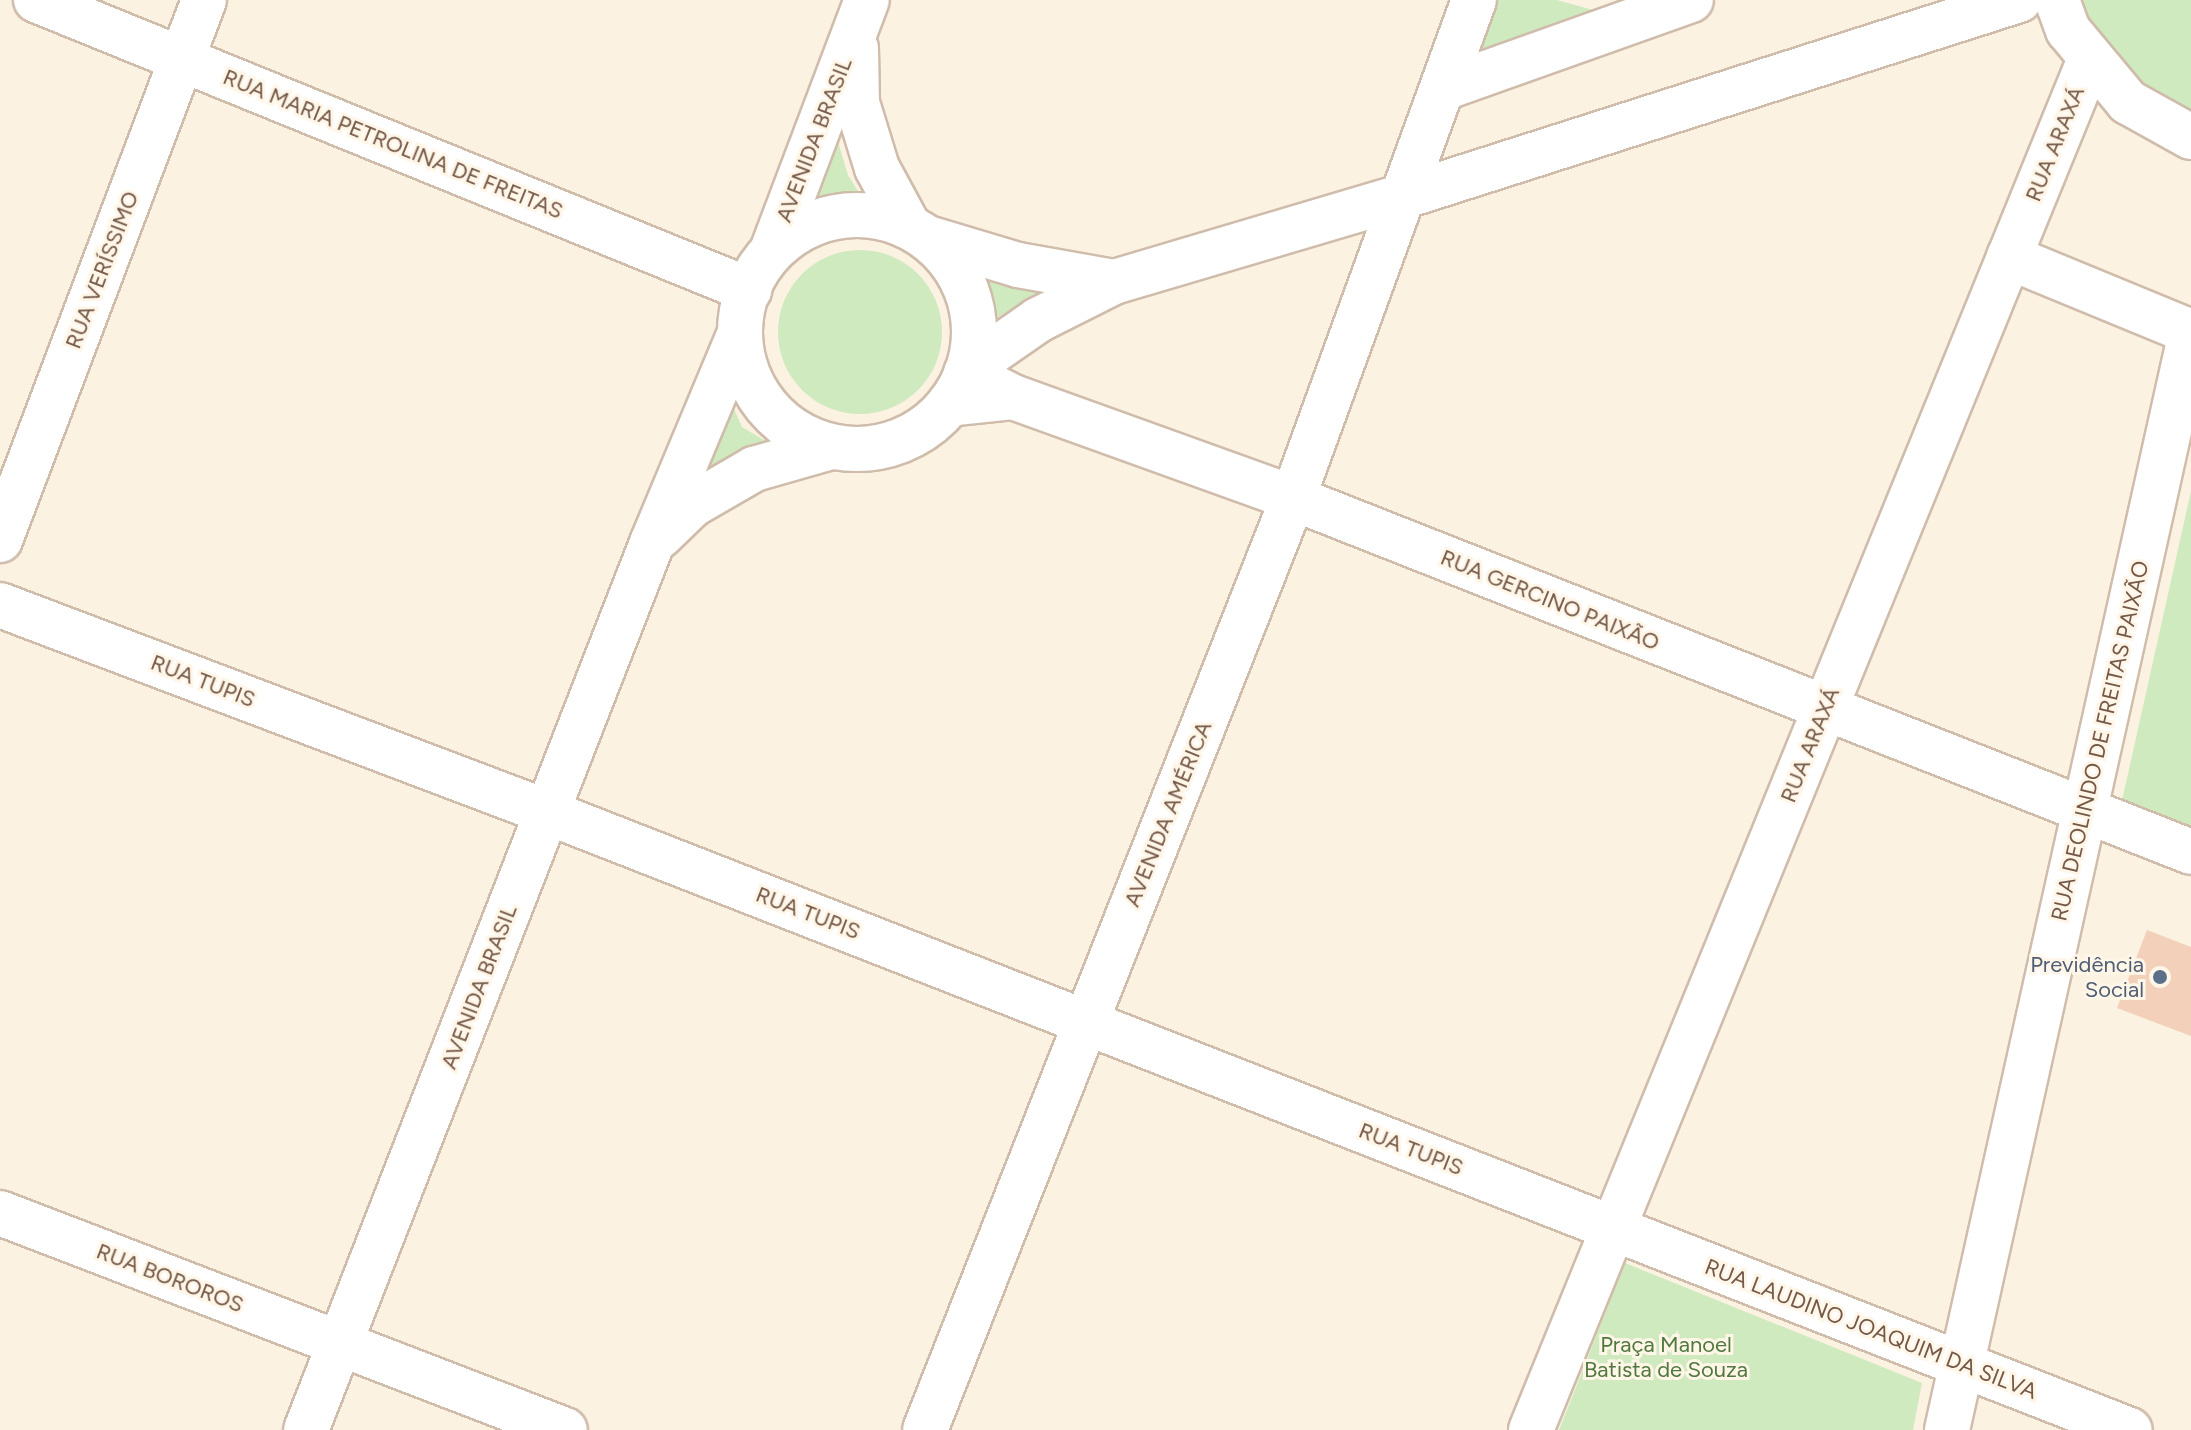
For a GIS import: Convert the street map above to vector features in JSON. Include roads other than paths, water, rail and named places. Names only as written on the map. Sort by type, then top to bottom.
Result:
[{"type":"street","name":"RUA MARIA PETROLINA DE FREITAS","points":[[36,0],[749,290]]},
{"type":"street","name":"RUA VERÍSSIMO","points":[[0,540],[204,0]]},
{"type":"street","name":"AVENIDA AMÉRICA","points":[[925,1430],[1293,498],[1474,0]]},
{"type":"street","points":[[1114,282],[1018,265],[872,216],[836,216],[801,229],[772,251],[749,290],[739,335],[747,373],[766,407],[795,433],[831,447],[864,449],[896,442],[925,427],[961,382],[1038,320],[1114,282],[1405,196],[2019,0]]},
{"type":"street","points":[[2057,0],[2068,30],[2128,102],[2191,137]]},
{"type":"street","points":[[1444,88],[1662,3]]},
{"type":"street","name":"AVENIDA BRASIL","points":[[861,15],[857,103],[877,168],[918,232]]},
{"type":"street","name":"AVENIDA BRASIL","points":[[772,251],[861,15]]},
{"type":"street","name":"RUA ARAXÁ","points":[[1531,1430],[2090,59]]},
{"type":"street","points":[[918,232],[953,264],[969,296],[975,332],[961,382]]},
{"type":"street","points":[[2009,257],[2191,332]]},
{"type":"street","name":"RUA DEOLINDO DE FREITAS PAIXÃO","points":[[1947,1430],[2191,332]]},
{"type":"street","name":"AVENIDA BRASIL","points":[[306,1430],[652,543],[739,335]]},
{"type":"street","name":"RUA GERCINO PAIXÃO","points":[[961,382],[1013,397],[1293,498],[2191,852]]},
{"type":"street","name":"AVENIDA BRASIL","points":[[652,543],[692,505],[754,469],[831,447]]},
{"type":"street","name":"RUA TUPIS","points":[[0,605],[547,812],[1613,1228]]},
{"type":"street","name":"RUA BOROROS","points":[[0,1213],[565,1430]]},
{"type":"street","name":"RUA LAUDINO JOAQUIM DA SILVA","points":[[1613,1228],[2130,1430]]},
{"type":"place","name":"Previdência Social","points":[[2160,977]]},
{"type":"park label","name":"Praça Manoel Batista de Souza","points":[[1666,1356]]}]
